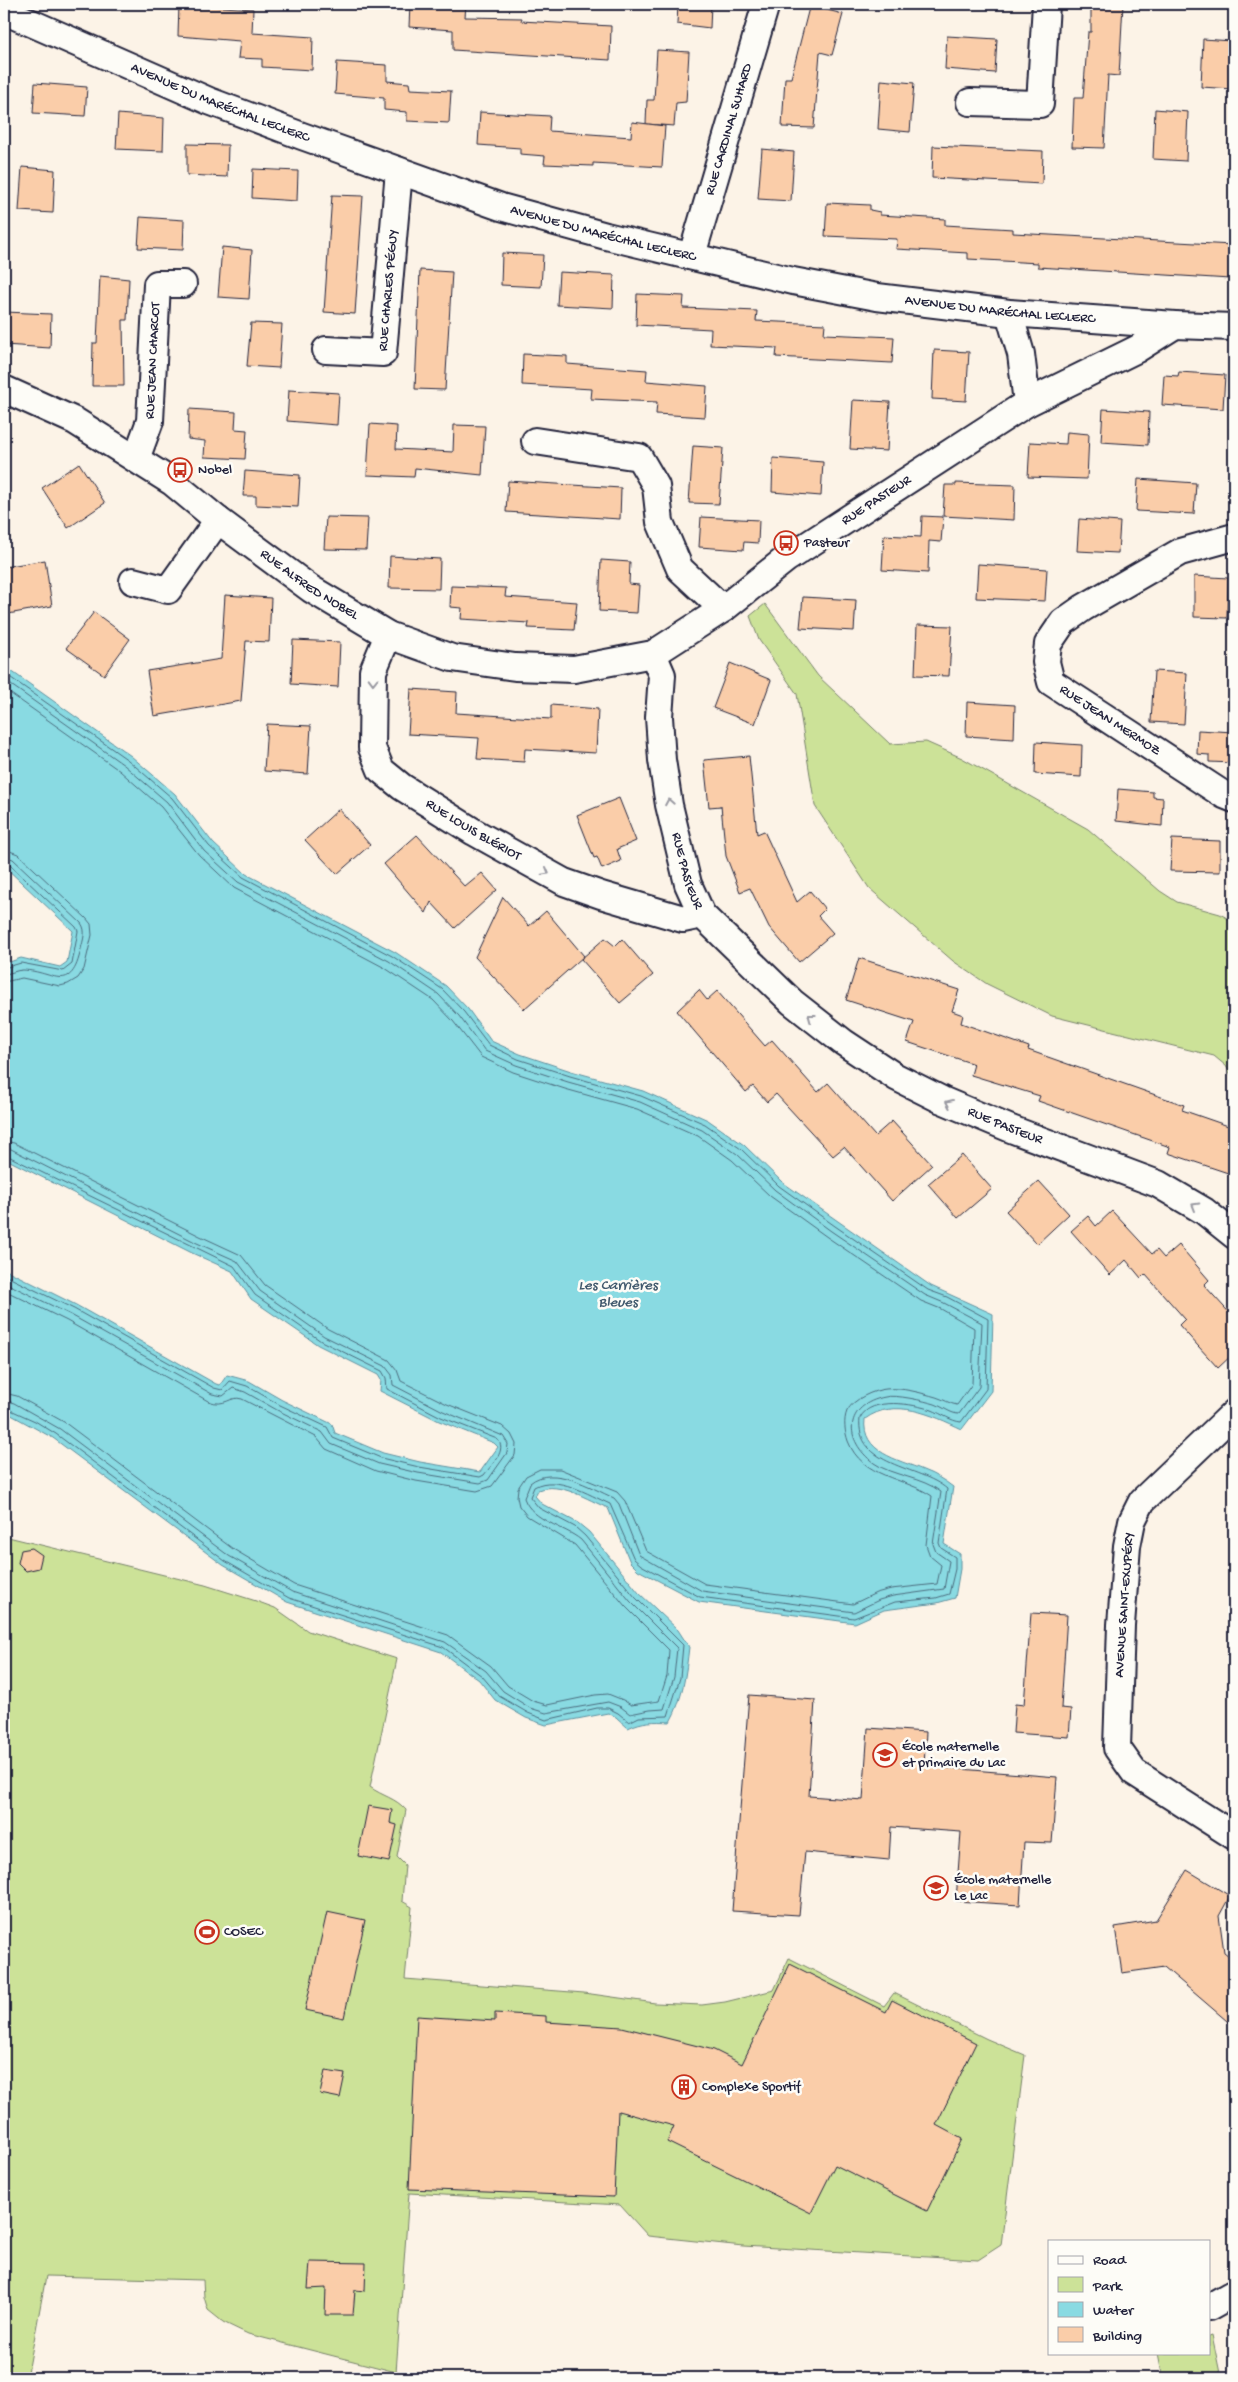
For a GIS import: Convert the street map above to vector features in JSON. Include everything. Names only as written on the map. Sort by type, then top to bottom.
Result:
[{"type":"street","name":"RUE CARDINAL SUHARD","points":[[692,255],[766,4]]},
{"type":"street","points":[[970,102],[1040,104],[1046,4]]},
{"type":"street","name":"AVENUE DU MARÉCHAL LECLERC","points":[[4,11],[209,100],[398,171],[501,208],[606,236],[793,280],[877,297],[1009,313],[1175,325],[1234,327]]},
{"type":"street","name":"RUE CHARLES PÉGUY","points":[[326,350],[383,353],[398,171]]},
{"type":"street","name":"RUE JEAN CHARCOT","points":[[136,459],[150,421],[157,284],[183,284]]},
{"type":"street","points":[[1009,313],[1021,354],[1027,403]]},
{"type":"street","name":"RUE PASTEUR","points":[[1175,325],[1137,349],[1027,403],[786,559],[723,609],[653,654],[662,675],[659,717],[662,760],[669,805],[688,884],[702,915],[792,1002],[843,1042],[896,1077],[942,1100],[1011,1129],[1158,1184],[1204,1211],[1234,1234]]},
{"type":"street","name":"RUE ALFRED NOBEL","points":[[4,389],[75,421],[172,482],[218,520],[311,589],[388,635],[452,658],[515,667],[574,669],[653,654]]},
{"type":"street","points":[[535,441],[639,457],[656,486],[660,522],[680,569],[723,609]]},
{"type":"street","points":[[133,581],[168,590],[218,520]]},
{"type":"street","name":"RUE JEAN MERMOZ","points":[[1234,537],[1180,552],[1083,608],[1063,622],[1048,644],[1046,662],[1052,682],[1224,795],[1234,799]]},
{"type":"street","name":"RUE LOUIS BLÉRIOT","points":[[388,635],[373,671],[372,748],[381,770],[402,787],[474,832],[564,882],[601,896],[683,919],[702,915]]},
{"type":"street","name":"AVENUE SAINT-EXUPÉRY","points":[[1234,1414],[1142,1501],[1132,1522],[1127,1546],[1124,1586],[1117,1748],[1134,1772],[1234,1836]]},
{"type":"street","points":[[1210,2307],[1234,2293]]},
{"type":"green space","points":[[765,604],[818,676],[890,744],[926,742],[962,758],[1088,829],[1160,891],[1177,902],[1220,914],[1234,922],[1234,1080],[1226,1066],[1214,1056],[1052,1016],[987,984],[953,961],[869,888],[815,806],[797,694],[759,640],[750,616]]},
{"type":"green space","name":"COSEC","points":[[4,1536],[205,1585],[275,1608],[308,1631],[397,1659],[370,1787],[398,1803],[406,1810],[397,1857],[405,1865],[402,1901],[412,1907],[405,1979],[584,1993],[655,2003],[702,2005],[725,2002],[774,1990],[789,1958],[884,2006],[894,1993],[987,2039],[1025,2055],[1001,2245],[978,2260],[743,2246],[648,2236],[620,2205],[409,2193],[396,2372],[248,2334],[223,2322],[208,2310],[204,2297],[203,2280],[46,2276],[27,2378],[4,2378]]},
{"type":"green space","points":[[1212,2335],[1221,2378],[1163,2378],[1158,2354],[1210,2354],[1210,2336]]},
{"type":"water","name":"Les Carrières Bleues","points":[[4,666],[131,756],[175,794],[213,843],[246,874],[395,952],[446,986],[468,1009],[491,1041],[520,1054],[571,1071],[643,1091],[708,1120],[744,1145],[782,1182],[931,1286],[993,1314],[991,1391],[962,1429],[914,1410],[889,1409],[865,1419],[865,1431],[875,1447],[893,1458],[935,1475],[953,1487],[944,1544],[960,1554],[960,1569],[955,1598],[937,1603],[884,1610],[855,1623],[699,1602],[638,1570],[630,1562],[608,1508],[565,1490],[547,1488],[538,1490],[535,1496],[542,1504],[578,1523],[589,1532],[639,1593],[678,1630],[689,1647],[681,1695],[670,1722],[648,1722],[628,1728],[616,1717],[608,1713],[546,1725],[526,1718],[495,1700],[479,1680],[441,1652],[287,1602],[223,1565],[53,1438],[4,1411],[4,1269],[76,1305],[216,1384],[220,1385],[227,1375],[249,1381],[282,1400],[332,1424],[335,1433],[383,1453],[420,1462],[480,1472],[498,1447],[494,1443],[439,1421],[380,1391],[381,1380],[378,1375],[318,1345],[251,1299],[232,1271],[192,1253],[4,1158],[4,964],[21,958],[60,967],[67,962],[73,931],[4,866]]},
{"type":"building","points":[[179,4],[253,9],[252,33],[313,37],[312,70],[262,67],[262,59],[238,58],[240,41],[178,36]]},
{"type":"building","points":[[410,4],[466,4],[465,17],[522,18],[521,21],[611,26],[610,60],[453,50],[453,30],[409,27]]},
{"type":"building","points":[[678,4],[711,4],[710,28],[677,24]]},
{"type":"building","points":[[810,4],[824,4],[823,9],[843,14],[832,55],[820,52],[814,128],[782,127],[785,78],[791,78]]},
{"type":"building","points":[[1091,4],[1123,4],[1119,76],[1108,75],[1104,148],[1072,147],[1074,98],[1083,98],[1088,32],[1091,32]]},
{"type":"building","points":[[947,36],[997,39],[995,73],[945,69]]},
{"type":"building","points":[[1203,39],[1231,41],[1230,56],[1234,56],[1234,89],[1201,87]]},
{"type":"building","points":[[657,50],[689,52],[686,102],[676,103],[674,126],[646,124],[647,100],[654,100]]},
{"type":"building","points":[[337,62],[387,65],[387,81],[409,83],[410,89],[451,91],[449,123],[407,121],[407,112],[384,110],[384,98],[335,94]]},
{"type":"building","points":[[881,80],[914,83],[910,132],[878,129]]},
{"type":"building","points":[[35,83],[87,87],[85,116],[33,113]]},
{"type":"building","points":[[1155,109],[1188,112],[1186,161],[1153,159]]},
{"type":"building","points":[[480,112],[550,116],[549,131],[631,137],[632,122],[665,126],[662,167],[593,163],[593,166],[544,164],[545,156],[520,154],[520,148],[478,145]]},
{"type":"building","points":[[118,114],[164,118],[163,151],[116,149]]},
{"type":"building","points":[[187,144],[228,145],[227,177],[187,175]]},
{"type":"building","points":[[933,146],[1043,151],[1042,184],[932,178]]},
{"type":"building","points":[[762,149],[794,152],[791,201],[758,199]]},
{"type":"building","points":[[22,167],[55,170],[53,213],[19,211]]},
{"type":"building","points":[[253,169],[298,171],[297,201],[252,198]]},
{"type":"building","points":[[332,195],[363,196],[355,314],[324,312]]},
{"type":"building","points":[[827,203],[870,205],[870,210],[880,212],[880,215],[945,219],[945,225],[1013,229],[1013,233],[1232,245],[1230,279],[1038,267],[1038,263],[968,259],[968,253],[896,249],[897,239],[825,236]]},
{"type":"building","points":[[140,217],[184,220],[183,250],[138,248]]},
{"type":"building","points":[[222,247],[252,250],[249,299],[218,297]]},
{"type":"building","points":[[502,253],[543,255],[541,287],[501,285]]},
{"type":"building","points":[[420,270],[452,272],[445,390],[415,389]]},
{"type":"building","points":[[559,272],[614,275],[613,308],[557,305]]},
{"type":"building","points":[[100,276],[129,279],[127,320],[123,320],[124,386],[92,386],[93,343],[97,343]]},
{"type":"building","points":[[637,294],[684,296],[683,308],[757,311],[756,321],[825,324],[824,334],[894,337],[892,363],[776,357],[777,348],[710,345],[711,329],[636,325]]},
{"type":"building","points":[[5,312],[51,314],[50,348],[4,345]]},
{"type":"building","points":[[251,323],[282,324],[279,368],[247,366]]},
{"type":"building","points":[[934,350],[969,352],[966,401],[932,399]]},
{"type":"building","points":[[523,354],[567,356],[567,364],[647,370],[646,381],[707,386],[705,417],[656,414],[657,402],[591,399],[592,389],[522,385]]},
{"type":"building","points":[[1179,372],[1225,375],[1223,409],[1162,405],[1164,375],[1178,376]]},
{"type":"building","points":[[289,390],[339,393],[337,425],[287,421]]},
{"type":"building","points":[[853,400],[890,402],[887,451],[850,449]]},
{"type":"building","points":[[189,409],[236,412],[235,429],[247,430],[245,459],[204,457],[205,441],[188,439]]},
{"type":"building","points":[[1103,409],[1149,412],[1148,445],[1101,442]]},
{"type":"building","points":[[370,424],[397,426],[396,449],[453,452],[454,425],[485,426],[482,475],[415,468],[414,477],[367,475]]},
{"type":"building","points":[[1067,432],[1089,434],[1087,479],[1028,477],[1030,442],[1066,444]]},
{"type":"building","points":[[693,446],[723,448],[719,504],[689,503]]},
{"type":"building","points":[[773,458],[823,462],[821,496],[772,492]]},
{"type":"building","points":[[79,463],[105,503],[68,528],[42,488]]},
{"type":"building","points":[[245,471],[300,475],[298,507],[256,505],[256,496],[243,496]]},
{"type":"building","points":[[1138,479],[1196,483],[1194,514],[1136,511]]},
{"type":"building","points":[[508,481],[621,488],[620,519],[506,512]]},
{"type":"building","points":[[956,483],[1015,485],[1014,520],[943,516],[945,485],[956,485]]},
{"type":"building","points":[[922,516],[943,517],[941,542],[929,541],[928,573],[882,570],[884,535],[921,537]]},
{"type":"building","points":[[326,517],[368,518],[366,550],[324,549]]},
{"type":"building","points":[[701,517],[759,520],[758,543],[744,542],[743,550],[699,547]]},
{"type":"building","points":[[1079,519],[1120,522],[1118,553],[1077,551]]},
{"type":"building","points":[[390,556],[440,559],[439,589],[389,588]]},
{"type":"building","points":[[45,560],[52,606],[8,614],[4,589],[4,567]]},
{"type":"building","points":[[601,560],[630,562],[629,584],[639,585],[637,613],[599,611]]},
{"type":"building","points":[[978,564],[1047,569],[1045,601],[976,598]]},
{"type":"building","points":[[1194,576],[1228,578],[1227,618],[1194,617]]},
{"type":"building","points":[[451,586],[506,588],[505,597],[577,602],[574,630],[528,628],[529,623],[461,619],[462,608],[450,607]]},
{"type":"building","points":[[225,595],[271,598],[269,642],[246,641],[241,701],[154,716],[147,671],[221,659]]},
{"type":"building","points":[[803,597],[856,600],[854,631],[800,628]]},
{"type":"building","points":[[94,612],[130,639],[104,675],[66,648]]},
{"type":"building","points":[[917,625],[952,626],[949,676],[915,675]]},
{"type":"building","points":[[293,640],[340,642],[338,687],[291,684]]},
{"type":"building","points":[[730,663],[771,680],[755,724],[713,708]]},
{"type":"building","points":[[1154,671],[1187,673],[1184,724],[1151,722]]},
{"type":"building","points":[[411,689],[457,692],[456,713],[551,719],[551,705],[598,709],[596,753],[525,749],[524,762],[477,759],[479,738],[408,734]]},
{"type":"building","points":[[967,702],[1015,705],[1014,739],[966,736]]},
{"type":"building","points":[[267,724],[311,726],[308,774],[264,771]]},
{"type":"building","points":[[1198,730],[1234,732],[1234,763],[1209,762],[1209,755],[1197,754]]},
{"type":"building","points":[[1036,742],[1082,745],[1081,777],[1035,774]]},
{"type":"building","points":[[749,756],[757,834],[764,831],[797,902],[810,891],[825,909],[818,916],[833,933],[799,962],[769,927],[750,888],[740,892],[726,856],[721,806],[709,807],[704,760]]},
{"type":"building","points":[[1118,789],[1153,792],[1153,797],[1163,798],[1162,826],[1116,821]]},
{"type":"building","points":[[619,798],[636,841],[617,849],[621,861],[602,869],[597,857],[594,858],[577,815]]},
{"type":"building","points":[[339,809],[370,845],[337,874],[305,840]]},
{"type":"building","points":[[417,835],[465,887],[482,873],[497,890],[455,928],[431,902],[426,913],[384,864]]},
{"type":"building","points":[[1172,839],[1220,841],[1220,872],[1170,871]]},
{"type":"building","points":[[503,897],[529,926],[546,911],[584,956],[524,1009],[475,957]]},
{"type":"building","points":[[605,938],[615,946],[622,939],[653,975],[620,1003],[581,959]]},
{"type":"building","points":[[859,958],[959,990],[952,1011],[963,1015],[961,1023],[1029,1047],[1028,1050],[1184,1105],[1182,1110],[1234,1128],[1234,1175],[1168,1153],[1170,1147],[1038,1101],[1040,1096],[971,1075],[974,1064],[907,1042],[914,1022],[846,1000]]},
{"type":"building","points":[[699,990],[707,1000],[717,991],[765,1046],[772,1040],[818,1092],[828,1083],[875,1136],[892,1121],[932,1165],[892,1201],[844,1147],[833,1156],[776,1094],[767,1102],[753,1086],[746,1092],[677,1011]]},
{"type":"building","points":[[962,1155],[992,1189],[958,1218],[928,1184]]},
{"type":"building","points":[[1039,1181],[1069,1214],[1037,1244],[1006,1211]]},
{"type":"building","points":[[1112,1211],[1152,1254],[1157,1250],[1164,1258],[1179,1245],[1209,1280],[1204,1285],[1234,1318],[1234,1353],[1218,1368],[1179,1325],[1185,1319],[1145,1274],[1141,1278],[1126,1260],[1110,1275],[1071,1231],[1088,1216],[1096,1226]]},
{"type":"building","points":[[32,1548],[42,1555],[39,1568],[26,1571],[18,1563],[21,1550]]},
{"type":"building","points":[[1031,1613],[1067,1615],[1061,1708],[1071,1709],[1069,1737],[1013,1733],[1015,1704],[1024,1705]]},
{"type":"building","points":[[749,1695],[815,1700],[809,1796],[863,1800],[868,1728],[926,1732],[924,1766],[1057,1777],[1052,1843],[1024,1842],[1020,1905],[956,1901],[961,1832],[891,1827],[889,1860],[805,1852],[799,1915],[732,1911]]},
{"type":"building","points":[[368,1806],[392,1810],[390,1823],[397,1825],[389,1862],[358,1856]]},
{"type":"building","points":[[1187,1870],[1230,1896],[1219,1916],[1224,1952],[1234,1960],[1234,2027],[1164,1967],[1122,1973],[1115,1927],[1156,1920]]},
{"type":"building","points":[[327,1912],[365,1920],[344,2018],[305,2010]]},
{"type":"building","name":"Complexe Sportif","points":[[790,1964],[886,2012],[892,2000],[976,2043],[936,2125],[962,2139],[927,2211],[835,2165],[811,2213],[667,2142],[674,2126],[618,2111],[614,2197],[409,2189],[417,2016],[495,2021],[495,2013],[546,2016],[546,2022],[622,2027],[714,2050],[742,2064]]},
{"type":"building","points":[[325,2071],[345,2074],[340,2098],[320,2094]]},
{"type":"building","points":[[310,2262],[366,2263],[365,2291],[355,2290],[353,2315],[325,2315],[326,2288],[308,2289]]},
{"type":"place","name":"Nobel","points":[[180,470]]},
{"type":"place","name":"Pasteur","points":[[786,543]]},
{"type":"place","name":"École maternelle et primaire du Lac","points":[[885,1755]]},
{"type":"place","name":"École maternelle Le Lac","points":[[936,1888]]},
{"type":"place","name":"COSEC","points":[[207,1932]]},
{"type":"place","name":"Complexe Sportif","points":[[684,2087]]}]
